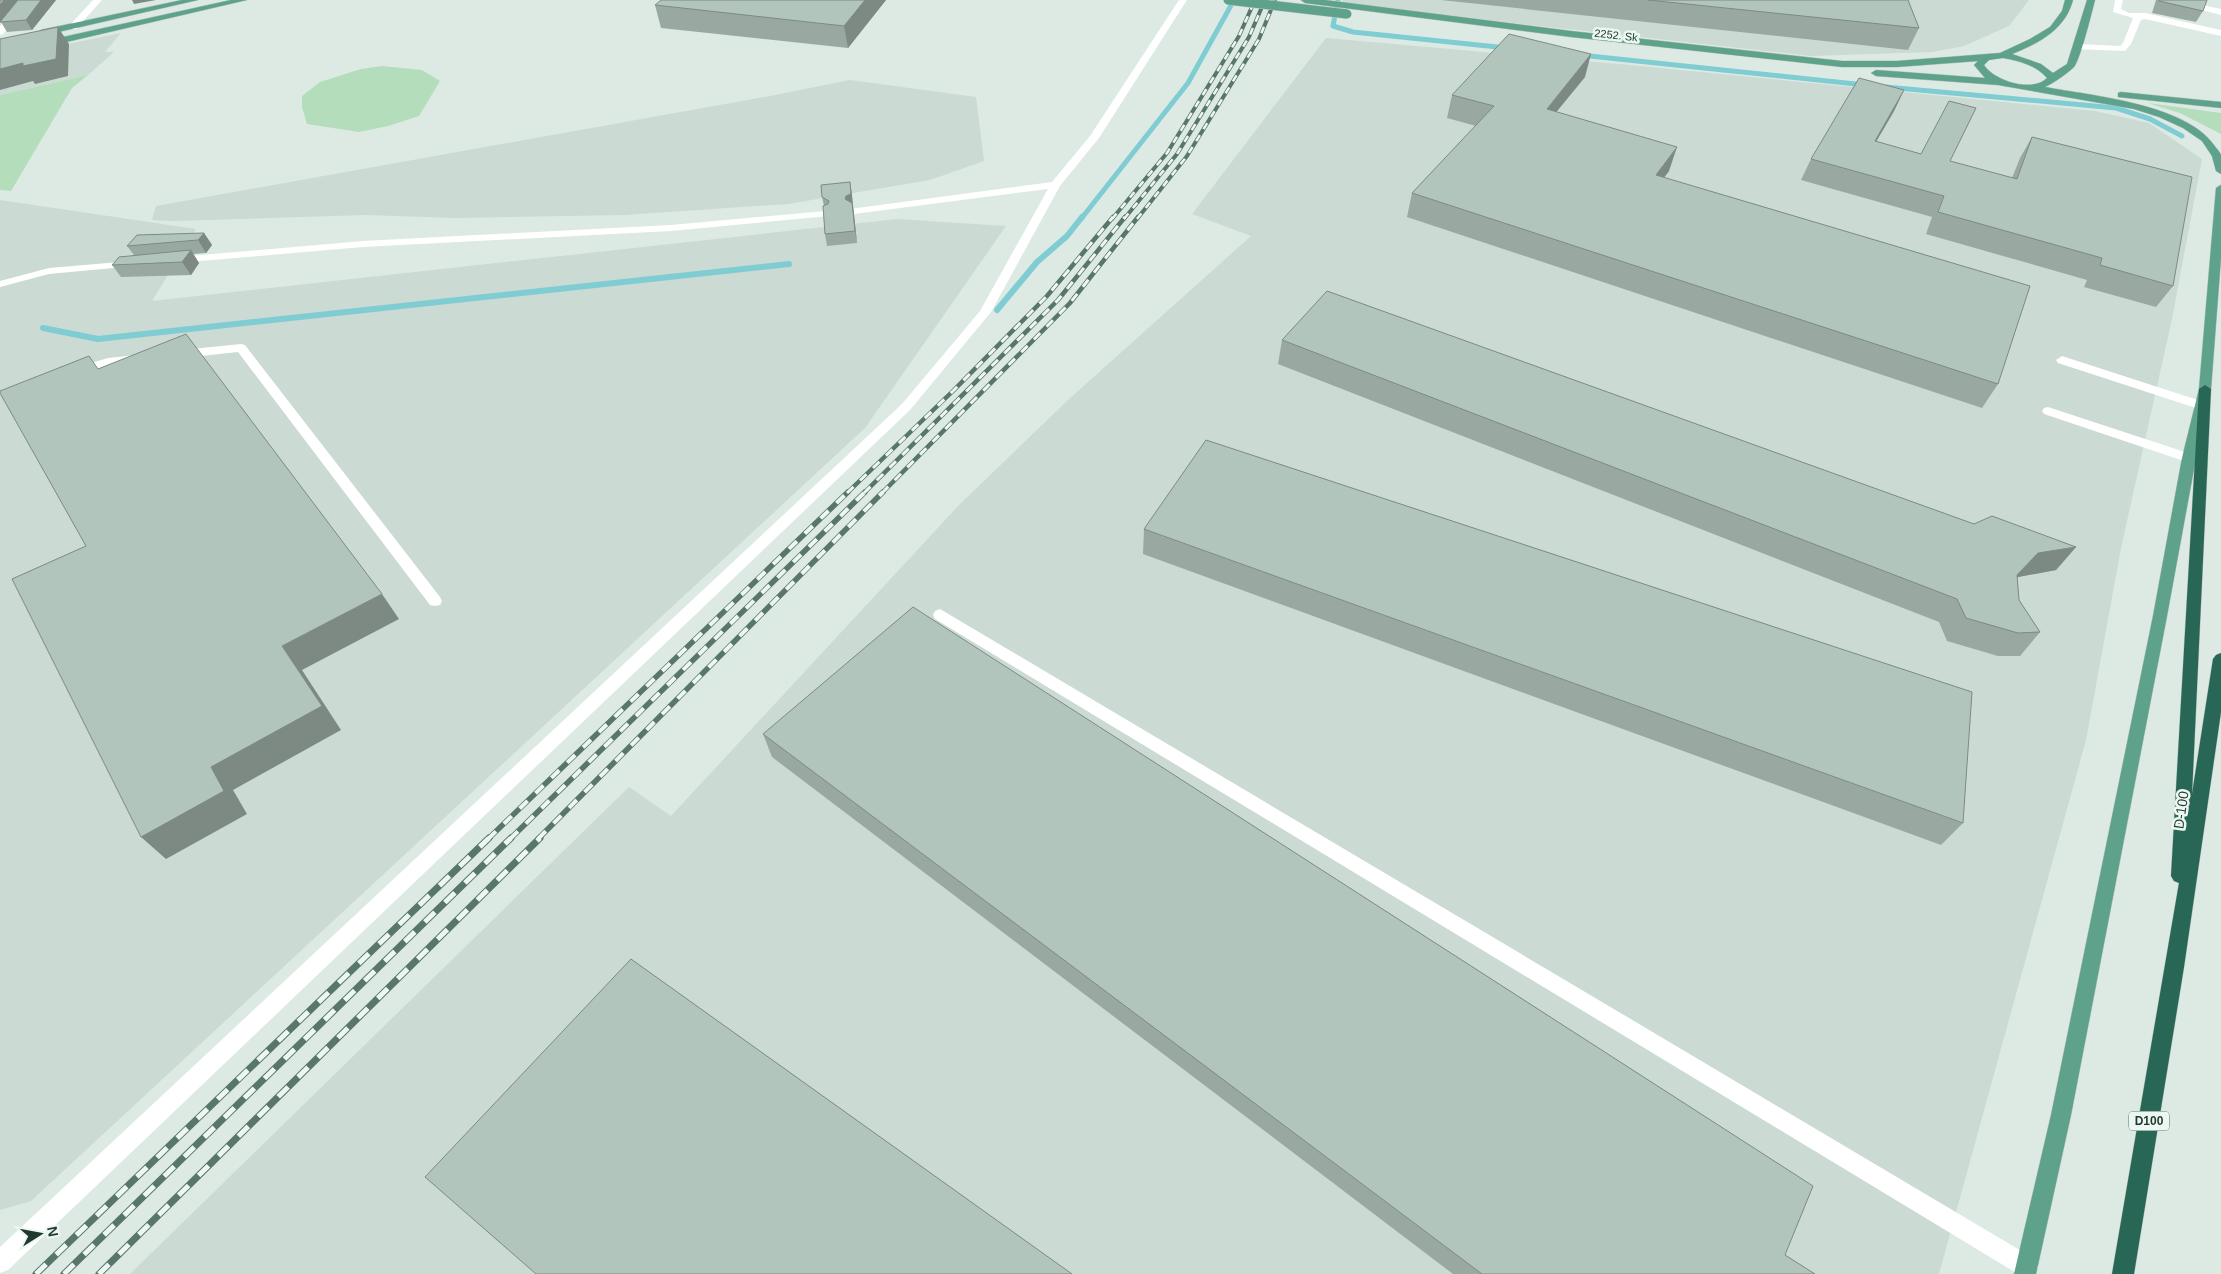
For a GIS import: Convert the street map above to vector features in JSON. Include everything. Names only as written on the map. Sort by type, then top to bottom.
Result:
[{"type":"highway","points":[[2176,967],[2205,389]]},
{"type":"highway","name":"D-100","points":[[2176,967],[2221,659]]},
{"type":"highway","name":"D100","points":[[2123,1274],[2176,967]]},
{"type":"main road","points":[[28,36],[194,0]]},
{"type":"main road","points":[[38,45],[242,0]]},
{"type":"main road","name":"2252. Sk","points":[[1228,0],[1762,63],[2002,82]]},
{"type":"main road","name":"2252. Sk","points":[[1305,0],[1581,35],[1842,64],[1897,64],[1995,56]]},
{"type":"main road","points":[[2069,0],[2063,16],[2056,25],[2029,43],[1980,62],[1981,70],[2002,82],[2136,106],[2169,118],[2205,140],[2217,156],[2221,171]]},
{"type":"main road","points":[[2029,87],[2038,87],[2071,65],[2078,48],[2091,0]]},
{"type":"main road","points":[[1995,56],[2034,63],[2050,73],[2051,80]]},
{"type":"main road","points":[[2051,80],[2092,92],[2221,105]]},
{"type":"main road","points":[[2026,1270],[2062,1105],[2160,616],[2189,458],[2205,389],[2221,188]]},
{"type":"street","points":[[0,32],[26,0]]},
{"type":"street","points":[[74,27],[98,0]]},
{"type":"street","points":[[0,1262],[906,407],[985,312],[1055,185],[1094,138],[1184,0]]},
{"type":"street","points":[[2119,0],[2116,10],[2127,15],[2151,17],[2221,33]]},
{"type":"street","points":[[2166,0],[2221,12]]},
{"type":"street","points":[[2078,48],[2122,49],[2127,44],[2137,18],[2141,16]]},
{"type":"street","points":[[854,211],[1055,185]]},
{"type":"street","points":[[167,261],[363,244],[671,228],[825,214]]},
{"type":"street","points":[[0,284],[49,271],[138,263]]},
{"type":"street","points":[[165,356],[241,348],[435,601]]},
{"type":"street","points":[[63,376],[108,362],[146,358]]},
{"type":"street","points":[[2062,360],[2200,405]]},
{"type":"street","points":[[2048,411],[2189,458]]},
{"type":"street","points":[[940,615],[2026,1270]]},
{"type":"shaded area","points":[[1343,0],[2029,0],[2009,26],[1964,46],[1932,52],[1812,56],[1341,4]]},
{"type":"shaded area","points":[[121,33],[105,52],[114,52],[88,75],[0,95],[0,58]]},
{"type":"shaded area","points":[[1326,38],[1630,65],[2095,111],[2149,123],[2202,159],[2172,319],[2121,548],[2086,740],[1939,1274],[130,1274],[629,787],[671,816],[959,505],[1068,400],[1251,236],[1192,214]]},
{"type":"shaded area","points":[[850,80],[976,97],[984,161],[930,180],[788,204],[625,215],[456,218],[365,215],[152,220],[156,206]]},
{"type":"shaded area","points":[[0,200],[196,229],[152,301],[897,219],[1006,226],[865,428],[31,1201],[0,1210]]},
{"type":"green space","points":[[382,66],[422,70],[440,81],[419,116],[388,126],[359,132],[307,124],[302,107],[302,96],[320,82],[361,69]]},
{"type":"green space","points":[[88,75],[72,88],[11,191],[0,190],[0,95]]},
{"type":"green space","points":[[2148,103],[2221,113],[2221,134],[2180,113]]},
{"type":"building","points":[[18,0],[41,0],[26,20],[0,22]]},
{"type":"building","points":[[661,0],[865,0],[844,26],[655,5]]},
{"type":"building","points":[[1648,0],[1908,0],[1919,28]]},
{"type":"building","points":[[2159,0],[2207,0],[2203,11]]},
{"type":"building","points":[[58,27],[56,59],[23,66],[23,63],[0,69],[0,39]]},
{"type":"building","points":[[1509,34],[1591,54],[1547,109],[1677,147],[1656,175],[2030,286],[1998,384],[1412,193],[1494,106],[1452,95]]},
{"type":"building","points":[[1859,78],[1904,90],[1875,141],[1921,154],[1949,101],[1976,108],[1950,161],[2017,179],[2032,137],[2192,177],[2173,286],[2100,265],[2102,258],[1938,212],[1944,196],[1811,159]]},
{"type":"building","points":[[850,182],[851,194],[846,196],[845,199],[852,203],[855,231],[825,234],[823,206],[828,204],[829,201],[822,197],[821,185]]},
{"type":"building","points":[[204,233],[198,240],[127,246],[137,235]]},
{"type":"building","points":[[191,250],[182,262],[112,265],[119,257]]},
{"type":"building","points":[[1327,291],[1974,524],[1992,516],[2076,547],[2038,553],[2017,575],[2019,600],[2040,632],[2018,633],[1966,618],[1957,599],[1282,340]]},
{"type":"building","points":[[186,334],[382,594],[282,646],[322,706],[211,767],[224,791],[141,837],[12,579],[86,546],[0,391],[89,356],[98,369]]},
{"type":"building","points":[[1206,440],[1972,692],[1963,823],[1144,529]]},
{"type":"building","points":[[913,607],[1813,1186],[1785,1255],[1815,1274],[1482,1274],[763,734]]},
{"type":"building","points":[[631,959],[1072,1274],[536,1274],[425,1177]]},
{"type":"waterway","points":[[1081,219],[1188,83],[1234,0]]},
{"type":"waterway","points":[[1338,0],[1333,26],[1353,32],[1507,48]]},
{"type":"waterway","points":[[1580,55],[1865,85]]},
{"type":"waterway","points":[[1886,87],[2116,108],[2150,119],[2182,136]]},
{"type":"waterway","points":[[997,310],[1037,262],[1067,236],[1082,217]]},
{"type":"waterway","points":[[43,328],[98,339],[789,264]]},
{"type":"railway","points":[[1112,219],[1167,153],[1239,36],[1255,0]]},
{"type":"railway","points":[[1124,219],[1177,154],[1249,37],[1265,0]]},
{"type":"railway","points":[[1137,219],[1187,156],[1259,39],[1275,0]]},
{"type":"railway","points":[[847,493],[954,390],[1047,296],[1113,217]]},
{"type":"railway","points":[[864,493],[1058,300],[1125,217]]},
{"type":"railway","points":[[882,493],[1070,303],[1138,217]]},
{"type":"railway","points":[[488,839],[848,492]]},
{"type":"railway","points":[[510,839],[865,492]]},
{"type":"railway","points":[[538,839],[883,492]]},
{"type":"railway","points":[[36,1274],[489,838]]},
{"type":"railway","points":[[64,1274],[511,838]]},
{"type":"railway","points":[[99,1274],[540,838]]}]
